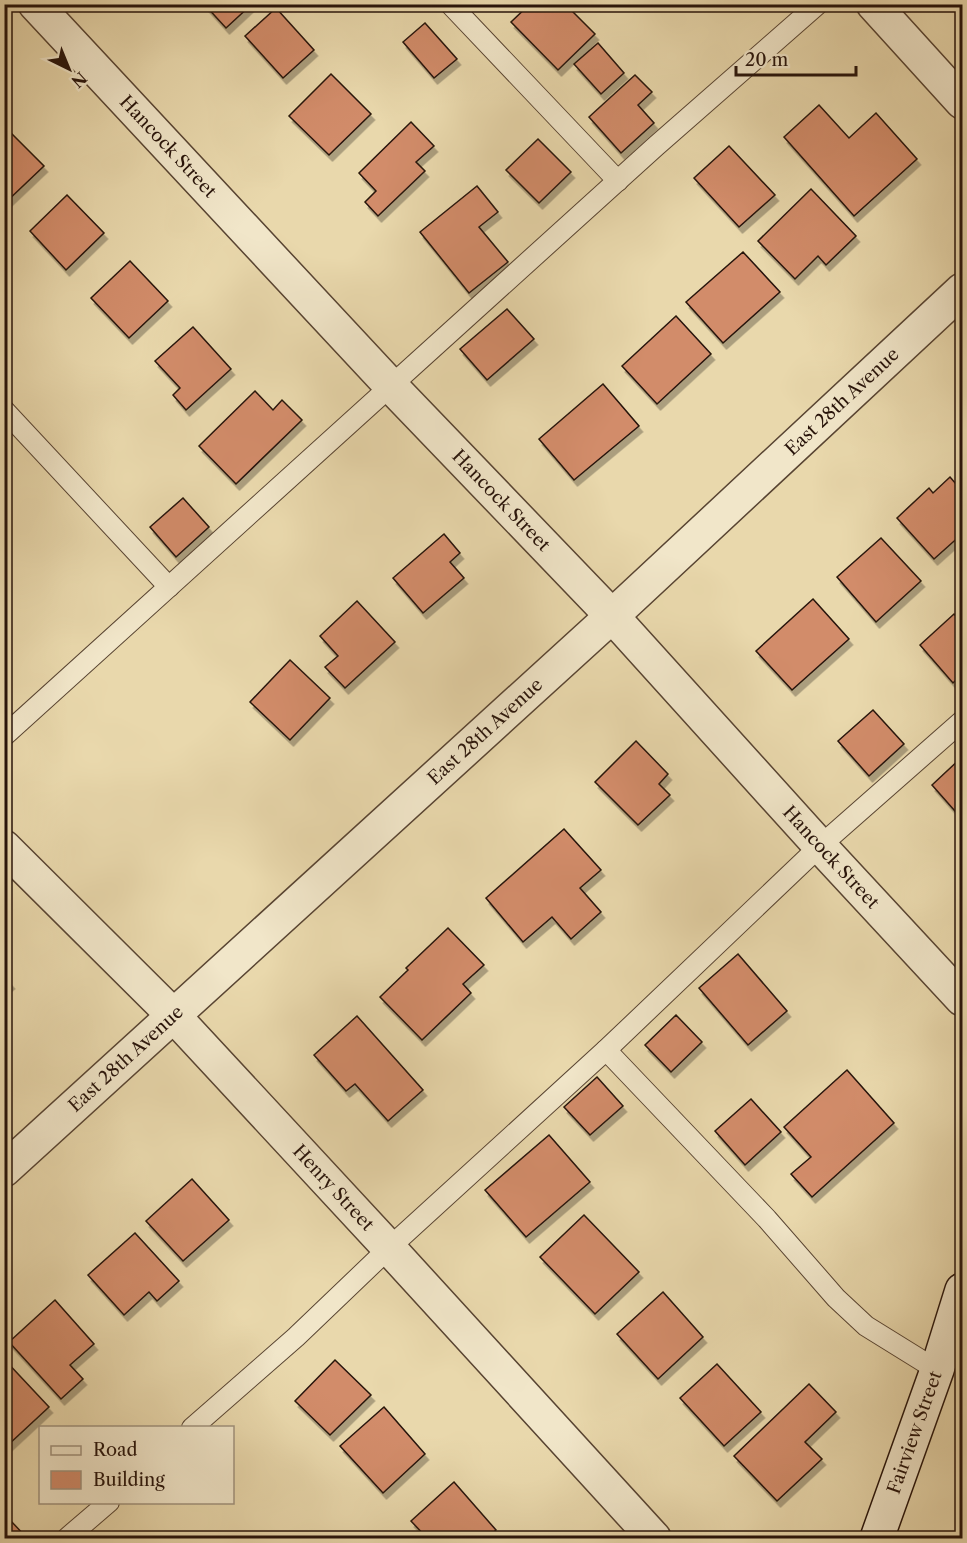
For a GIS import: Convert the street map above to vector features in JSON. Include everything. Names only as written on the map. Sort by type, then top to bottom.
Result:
[{"type":"street","name":"Hancock Street","points":[[35,4],[391,386],[612,616],[820,846],[963,999]]},
{"type":"street","points":[[873,4],[963,102]]},
{"type":"street","name":"East 28th Avenue","points":[[4,1170],[612,616],[963,290]]},
{"type":"street","name":"Henry Street","points":[[4,847],[173,1015],[654,1539]]},
{"type":"street","name":"Fairview Street","points":[[877,1539],[937,1371],[963,1290]]},
{"type":"lane","points":[[450,4],[618,181]]},
{"type":"lane","points":[[4,736],[618,181],[818,4]]},
{"type":"lane","points":[[4,410],[169,587]]},
{"type":"lane","points":[[194,1426],[296,1337],[389,1248],[606,1050],[820,846],[963,721]]},
{"type":"lane","points":[[606,1050],[767,1219],[836,1298],[866,1326],[937,1371]]},
{"type":"lane","points":[[67,1539],[108,1504]]},
{"type":"building","points":[[204,4],[252,4],[226,28]]},
{"type":"building","points":[[530,4],[565,4],[595,34],[558,70],[511,22]]},
{"type":"building","points":[[276,8],[314,50],[283,78],[245,36]]},
{"type":"building","points":[[425,23],[457,59],[434,78],[403,42]]},
{"type":"building","points":[[598,43],[624,73],[601,94],[574,64]]},
{"type":"building","points":[[331,74],[371,114],[329,155],[289,116]]},
{"type":"building","points":[[635,75],[652,92],[638,105],[654,123],[621,153],[589,117]]},
{"type":"building","points":[[819,105],[849,138],[876,113],[917,159],[854,216],[784,137]]},
{"type":"building","points":[[411,122],[434,146],[416,162],[425,171],[378,216],[365,202],[376,191],[359,173]]},
{"type":"building","points":[[6,128],[44,166],[4,204],[4,129]]},
{"type":"building","points":[[538,139],[571,172],[539,203],[506,170]]},
{"type":"building","points":[[729,146],[775,195],[739,227],[694,178]]},
{"type":"building","points":[[477,186],[498,212],[479,227],[508,262],[469,293],[420,232]]},
{"type":"building","points":[[811,189],[856,236],[826,265],[818,256],[795,279],[758,241]]},
{"type":"building","points":[[67,195],[104,233],[66,270],[30,231]]},
{"type":"building","points":[[743,252],[780,292],[723,343],[686,302]]},
{"type":"building","points":[[130,261],[168,301],[129,338],[91,298]]},
{"type":"building","points":[[507,309],[534,339],[487,380],[460,349]]},
{"type":"building","points":[[676,316],[711,354],[657,404],[622,366]]},
{"type":"building","points":[[193,327],[231,369],[186,410],[173,395],[180,388],[155,361]]},
{"type":"building","points":[[603,384],[639,426],[574,480],[539,439]]},
{"type":"building","points":[[255,391],[273,410],[282,400],[302,420],[236,484],[199,446]]},
{"type":"building","points":[[950,477],[962,491],[962,534],[934,559],[897,518],[929,488],[933,493]]},
{"type":"building","points":[[183,498],[209,527],[176,557],[150,527]]},
{"type":"building","points":[[444,534],[460,553],[450,562],[464,578],[423,613],[393,578]]},
{"type":"building","points":[[881,538],[921,581],[876,622],[837,577]]},
{"type":"building","points":[[813,599],[849,639],[792,690],[756,651]]},
{"type":"building","points":[[357,601],[395,642],[345,688],[325,667],[338,656],[320,636]]},
{"type":"building","points":[[954,614],[962,623],[962,674],[953,683],[920,645]]},
{"type":"building","points":[[290,660],[330,698],[290,740],[250,702]]},
{"type":"building","points":[[873,710],[904,744],[869,776],[838,741]]},
{"type":"building","points":[[636,741],[668,774],[659,784],[670,795],[638,825],[595,782]]},
{"type":"building","points":[[962,757],[962,819],[932,785]]},
{"type":"building","points":[[564,829],[601,870],[580,888],[601,912],[571,939],[552,917],[523,942],[486,898]]},
{"type":"building","points":[[448,928],[484,965],[463,984],[471,993],[422,1040],[380,997],[408,970],[406,968]]},
{"type":"building","points":[[738,954],[787,1011],[748,1045],[699,988]]},
{"type":"building","points":[[4,975],[11,983],[4,989]]},
{"type":"building","points":[[676,1015],[702,1042],[671,1072],[645,1045]]},
{"type":"building","points":[[357,1016],[423,1090],[388,1121],[355,1084],[346,1091],[314,1055]]},
{"type":"building","points":[[847,1070],[894,1123],[812,1197],[791,1174],[811,1157],[784,1127]]},
{"type":"building","points":[[597,1077],[623,1106],[590,1135],[564,1107]]},
{"type":"building","points":[[751,1099],[781,1132],[745,1165],[715,1131]]},
{"type":"building","points":[[549,1135],[590,1182],[526,1237],[485,1190]]},
{"type":"building","points":[[192,1179],[229,1220],[183,1261],[146,1221]]},
{"type":"building","points":[[584,1215],[639,1272],[595,1314],[540,1257]]},
{"type":"building","points":[[135,1233],[179,1281],[157,1301],[149,1292],[124,1315],[88,1275]]},
{"type":"building","points":[[663,1292],[703,1337],[658,1379],[617,1334]]},
{"type":"building","points":[[55,1300],[94,1344],[70,1365],[83,1379],[61,1399],[9,1342]]},
{"type":"building","points":[[4,1359],[49,1407],[8,1445],[4,1442]]},
{"type":"building","points":[[335,1360],[371,1395],[330,1435],[295,1401]]},
{"type":"building","points":[[717,1364],[761,1412],[724,1446],[680,1398]]},
{"type":"building","points":[[809,1384],[836,1412],[805,1442],[822,1459],[777,1501],[734,1456]]},
{"type":"building","points":[[384,1407],[425,1454],[383,1493],[340,1446]]},
{"type":"building","points":[[454,1482],[496,1530],[487,1538],[427,1538],[411,1521]]},
{"type":"building","points":[[10,1520],[27,1538],[4,1538],[4,1525]]}]
